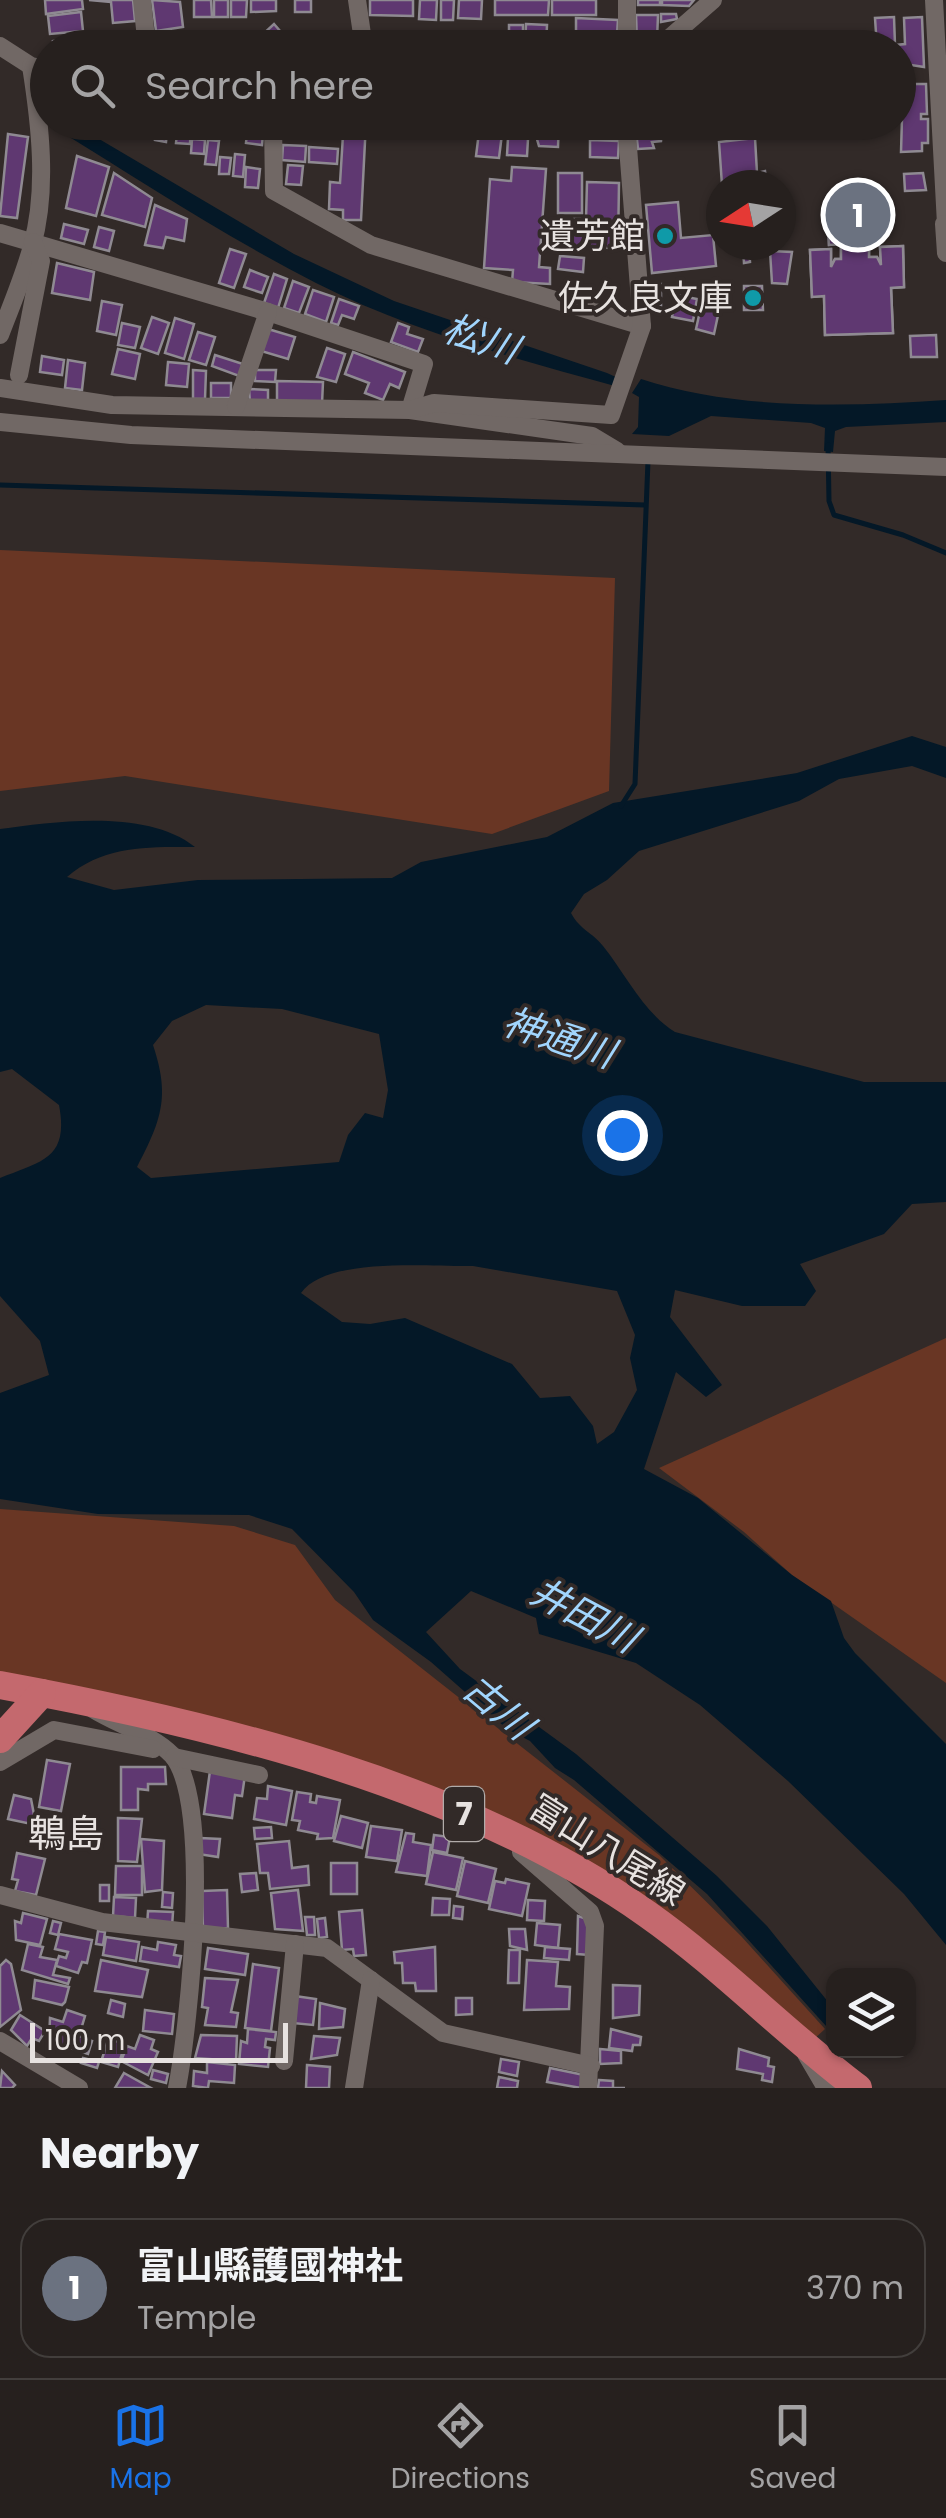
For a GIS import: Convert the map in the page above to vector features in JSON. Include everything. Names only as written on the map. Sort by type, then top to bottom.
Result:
[{"type":"main road","name":"富山八尾線","points":[[0,1685],[42,1692],[287,1754],[496,1826],[545,1850],[649,1915],[799,2044],[858,2088]]},
{"type":"main road","points":[[0,1739],[42,1692]]},
{"type":"street","points":[[142,0],[144,30]]},
{"type":"street","points":[[357,0],[361,30]]},
{"type":"street","points":[[627,0],[627,30]]},
{"type":"street","points":[[679,30],[713,0]]},
{"type":"street","points":[[934,0],[946,253]]},
{"type":"street","points":[[0,46],[30,63]]},
{"type":"street","points":[[0,335],[34,242],[39,140]]},
{"type":"street","points":[[273,140],[274,190],[372,245],[642,326]]},
{"type":"street","points":[[410,410],[434,403],[611,415],[642,326],[627,140]]},
{"type":"street","points":[[0,233],[268,312],[424,364],[410,410]]},
{"type":"street","points":[[19,375],[41,261],[34,242]]},
{"type":"street","points":[[236,406],[268,312]]},
{"type":"street","points":[[0,388],[112,406],[410,410],[592,436],[620,452]]},
{"type":"street","points":[[0,422],[131,435],[946,467]]},
{"type":"street","points":[[83,1702],[169,1753],[186,1787],[192,1824],[195,1934],[178,2088]]},
{"type":"street","points":[[0,1762],[54,1730],[260,1774]]},
{"type":"street","points":[[496,1826],[590,1912],[595,1926],[592,2066],[588,2088]]},
{"type":"street","points":[[0,1895],[102,1922],[327,1948],[443,2033],[592,2066]]},
{"type":"street","points":[[284,2061],[295,1944]]},
{"type":"street","points":[[354,2088],[370,1980]]},
{"type":"street","points":[[0,2041],[79,2088]]},
{"type":"street","points":[[799,2044],[826,2088]]},
{"type":"shaded area","points":[[0,550],[615,578],[609,791],[492,834],[125,776],[0,791]]},
{"type":"shaded area","points":[[946,1338],[946,1683],[792,1575],[744,1532],[659,1468]]},
{"type":"shaded area","points":[[0,1509],[234,1526],[295,1545],[335,1600],[659,1855],[741,1936],[825,2029],[813,2040],[500,1818],[0,1673]]},
{"type":"water","name":"松川","points":[[74,140],[101,140],[294,254],[394,301],[607,373],[618,378],[615,386],[389,316],[316,283],[217,228]]},
{"type":"water","points":[[641,379],[715,396],[792,404],[946,400],[946,422],[846,427],[835,431],[833,452],[824,451],[825,428],[811,423],[711,416],[669,436],[632,434],[638,427],[639,397],[632,393]]},
{"type":"water","points":[[912,736],[946,747],[946,778],[912,766],[839,779],[799,801],[639,851],[607,880],[584,894],[571,913],[603,946],[644,1004],[675,1032],[864,1082],[946,1082],[946,1202],[912,1204],[884,1234],[800,1264],[816,1291],[805,1306],[742,1306],[675,1290],[670,1317],[722,1385],[706,1397],[676,1372],[644,1469],[698,1498],[792,1575],[831,1601],[844,1638],[855,1653],[946,1744],[946,1945],[904,1894],[788,1781],[700,1705],[636,1663],[539,1634],[536,1618],[471,1591],[426,1632],[460,1669],[576,1754],[717,1876],[767,1926],[826,1999],[826,2026],[707,1894],[555,1768],[530,1741],[507,1729],[431,1662],[373,1620],[354,1592],[292,1529],[249,1515],[98,1514],[0,1499],[0,1393],[49,1375],[40,1341],[0,1296],[0,1178],[49,1155],[56,1147],[61,1123],[59,1105],[12,1069],[0,1072],[0,829],[74,821],[128,822],[175,835],[195,847],[112,853],[67,877],[114,890],[198,880],[392,878],[421,862],[547,837],[613,803],[797,773]],"holes":[[[206,1005],[282,1009],[379,1034],[388,1090],[383,1118],[365,1113],[348,1135],[339,1162],[151,1178],[137,1167],[161,1107],[161,1079],[153,1045],[172,1021]],[[407,1265],[473,1266],[617,1291],[635,1335],[630,1358],[637,1390],[614,1432],[597,1444],[593,1426],[570,1396],[540,1398],[512,1364],[405,1318],[370,1324],[342,1322],[301,1293],[314,1281],[333,1273]]]},
{"type":"building","points":[[45,0],[82,0],[83,9],[46,14]]},
{"type":"building","points":[[89,0],[133,0],[135,21],[113,23],[111,2]]},
{"type":"building","points":[[152,0],[180,2],[183,27],[156,30]]},
{"type":"building","points":[[194,0],[211,0],[212,17],[194,17]]},
{"type":"building","points":[[214,0],[228,0],[228,17],[214,17]]},
{"type":"building","points":[[231,0],[247,0],[246,17],[231,17]]},
{"type":"building","points":[[251,0],[276,0],[276,11],[251,12]]},
{"type":"building","points":[[295,0],[311,0],[311,12],[295,12]]},
{"type":"building","points":[[370,0],[413,0],[413,16],[370,15]]},
{"type":"building","points":[[420,0],[437,0],[436,20],[419,19]]},
{"type":"building","points":[[441,0],[454,0],[453,20],[441,20]]},
{"type":"building","points":[[459,0],[482,0],[481,19],[458,18]]},
{"type":"building","points":[[495,0],[549,0],[548,15],[495,15]]},
{"type":"building","points":[[552,0],[596,0],[596,15],[552,15]]},
{"type":"building","points":[[638,0],[660,0],[660,5],[638,5]]},
{"type":"building","points":[[662,0],[694,0],[689,6],[662,5]]},
{"type":"building","points":[[81,12],[83,30],[50,30],[48,16]]},
{"type":"building","points":[[661,14],[676,14],[677,19],[661,22]]},
{"type":"building","points":[[636,15],[658,15],[657,30],[637,30]]},
{"type":"building","points":[[894,17],[894,30],[876,30],[875,18]]},
{"type":"building","points":[[922,17],[924,67],[916,66],[916,30],[904,30],[904,18]]},
{"type":"building","points":[[576,18],[618,20],[617,30],[576,30]]},
{"type":"building","points":[[526,24],[547,25],[547,30],[526,30]]},
{"type":"building","points":[[509,25],[523,25],[523,30],[509,30]]},
{"type":"building","points":[[916,84],[926,84],[927,114],[921,114],[921,119],[928,119],[928,143],[922,143],[922,151],[901,152],[901,140],[916,140]]},
{"type":"building","points":[[8,134],[28,137],[17,218],[0,216]]},
{"type":"building","points":[[192,140],[205,140],[204,154],[191,153]]},
{"type":"building","points":[[208,140],[219,141],[216,165],[205,164]]},
{"type":"building","points":[[246,140],[262,140],[262,145]]},
{"type":"building","points":[[343,140],[365,140],[361,220],[343,220],[343,210],[329,209],[330,182],[340,183]]},
{"type":"building","points":[[478,140],[501,140],[499,158],[476,156]]},
{"type":"building","points":[[508,140],[528,140],[527,156],[507,155]]},
{"type":"building","points":[[537,140],[558,140],[558,147],[539,146]]},
{"type":"building","points":[[590,140],[619,141],[618,158],[590,157]]},
{"type":"building","points":[[637,140],[661,140],[652,142],[654,148],[638,149]]},
{"type":"building","points":[[755,140],[757,170],[721,170],[719,142]]},
{"type":"building","points":[[283,145],[306,146],[305,162],[282,160]]},
{"type":"building","points":[[309,147],[338,149],[337,164],[309,162]]},
{"type":"building","points":[[235,154],[245,155],[243,177],[233,176]]},
{"type":"building","points":[[77,156],[109,167],[96,216],[66,208]]},
{"type":"building","points":[[220,157],[231,158],[229,174],[219,174]]},
{"type":"building","points":[[288,165],[303,166],[301,185],[286,184]]},
{"type":"building","points":[[246,167],[260,169],[258,188],[245,187]]},
{"type":"building","points":[[512,167],[546,169],[539,267],[550,268],[550,284],[512,282],[513,270],[484,268],[490,179],[511,181]]},
{"type":"building","points":[[114,173],[152,198],[145,227],[102,215]]},
{"type":"building","points":[[558,173],[582,173],[582,213],[558,213]]},
{"type":"building","points":[[923,173],[926,190],[905,191],[904,174]]},
{"type":"building","points":[[587,182],[619,183],[618,248],[557,247],[558,219],[586,219]]},
{"type":"building","points":[[874,192],[880,196],[882,242],[869,242],[869,257],[877,257],[881,265],[880,247],[903,246],[904,287],[891,288],[893,333],[825,335],[824,296],[812,297],[810,250],[831,249],[831,267],[835,259],[841,259],[841,244],[829,245],[827,197]],"holes":[[[879,281],[885,288],[887,327],[831,329],[831,283],[836,283],[836,292],[845,292],[841,318],[871,320],[870,293],[866,290],[879,290]]]},
{"type":"building","points":[[874,192],[880,196],[882,242],[869,242],[869,257],[877,257],[881,265],[880,247],[903,246],[904,287],[891,288],[893,333],[825,335],[824,296],[812,297],[810,250],[831,249],[831,267],[835,259],[841,259],[841,244],[829,245],[827,197]]},
{"type":"building","name":"遺芳館","points":[[678,202],[681,238],[706,236],[706,260],[715,260],[716,266],[652,273],[646,205]]},
{"type":"building","points":[[155,205],[187,219],[184,241],[166,237],[163,248],[145,245]]},
{"type":"building","points":[[64,224],[88,230],[84,244],[61,238]]},
{"type":"building","points":[[99,227],[114,231],[109,251],[94,247]]},
{"type":"building","points":[[230,249],[246,254],[234,288],[219,283]]},
{"type":"building","points":[[560,256],[584,258],[583,272],[558,269]]},
{"type":"building","points":[[771,260],[791,260],[787,284],[772,283]]},
{"type":"building","points":[[57,263],[94,272],[90,300],[52,293]]},
{"type":"building","points":[[250,270],[268,277],[262,293],[244,287]]},
{"type":"building","points":[[274,274],[287,279],[278,308],[264,303]]},
{"type":"building","points":[[293,281],[309,287],[299,313],[284,308]]},
{"type":"building","points":[[645,284],[661,284],[661,306],[645,306]]},
{"type":"building","name":"佐久良文庫","points":[[744,286],[762,286],[763,310],[744,310]]},
{"type":"building","points":[[313,290],[334,297],[326,322],[305,314]]},
{"type":"building","points":[[676,295],[697,299],[693,321],[672,317]]},
{"type":"building","points":[[339,299],[359,306],[354,319],[342,315],[338,325],[331,323]]},
{"type":"building","points":[[102,301],[122,305],[116,335],[97,331]]},
{"type":"building","points":[[702,302],[720,306],[714,334],[696,329]]},
{"type":"building","points":[[152,317],[169,323],[158,354],[141,348]]},
{"type":"building","points":[[175,318],[194,324],[184,359],[165,353]]},
{"type":"building","points":[[122,323],[140,327],[135,348],[118,345]]},
{"type":"building","points":[[398,323],[409,327],[407,334],[423,339],[418,352],[391,342]]},
{"type":"building","points":[[268,329],[295,337],[288,359],[261,351]]},
{"type":"building","points":[[198,332],[215,337],[206,365],[189,360]]},
{"type":"building","points":[[936,335],[937,357],[911,357],[910,336]]},
{"type":"building","points":[[327,348],[345,354],[336,382],[317,377]]},
{"type":"building","points":[[118,349],[140,354],[135,379],[112,374]]},
{"type":"building","points":[[353,352],[405,372],[399,388],[390,384],[383,400],[365,393],[369,383],[345,374]]},
{"type":"building","points":[[215,355],[243,364],[239,376],[212,366]]},
{"type":"building","points":[[42,356],[64,360],[62,375],[40,372]]},
{"type":"building","points":[[68,360],[85,363],[82,390],[65,388]]},
{"type":"building","points":[[168,362],[189,364],[187,387],[166,385]]},
{"type":"building","points":[[193,370],[206,371],[205,399],[193,399]]},
{"type":"building","points":[[255,370],[276,370],[275,382],[255,381]]},
{"type":"building","points":[[277,381],[323,382],[322,404],[277,403]]},
{"type":"building","points":[[211,383],[231,383],[231,398],[211,398]]},
{"type":"building","points":[[249,389],[268,390],[268,403],[250,403]]},
{"type":"building","points":[[47,1760],[70,1764],[61,1811],[39,1807]]},
{"type":"building","points":[[121,1767],[165,1767],[166,1784],[148,1784],[148,1790],[138,1789],[138,1810],[121,1810]]},
{"type":"building","points":[[210,1771],[245,1775],[242,1796],[235,1795],[232,1818],[204,1814]]},
{"type":"building","points":[[268,1786],[292,1791],[286,1825],[254,1819],[257,1798],[267,1799]]},
{"type":"building","points":[[297,1792],[311,1794],[310,1802],[316,1803],[317,1796],[340,1800],[333,1838],[317,1839],[318,1834],[298,1830],[300,1821],[292,1820]]},
{"type":"building","points":[[14,1795],[31,1799],[36,1825],[8,1819]]},
{"type":"building","points":[[341,1816],[368,1823],[362,1848],[334,1841]]},
{"type":"building","points":[[118,1818],[142,1819],[137,1862],[118,1861]]},
{"type":"building","points":[[371,1826],[402,1830],[397,1861],[366,1857]]},
{"type":"building","points":[[271,1827],[272,1838],[255,1839],[254,1828]]},
{"type":"building","points":[[406,1833],[414,1834],[413,1842],[431,1845],[427,1876],[396,1872]]},
{"type":"building","points":[[434,1835],[450,1837],[447,1853],[432,1850]]},
{"type":"building","points":[[200,1838],[220,1839],[218,1857],[198,1854]]},
{"type":"building","points":[[141,1839],[164,1841],[162,1890],[145,1892]]},
{"type":"building","points":[[289,1841],[292,1868],[308,1866],[309,1885],[270,1889],[268,1873],[260,1873],[257,1844]]},
{"type":"building","points":[[433,1852],[463,1858],[456,1890],[426,1884]]},
{"type":"building","points":[[17,1853],[45,1859],[36,1895],[15,1891],[18,1880],[12,1879]]},
{"type":"building","points":[[465,1861],[496,1869],[488,1903],[457,1896]]},
{"type":"building","points":[[331,1863],[357,1863],[357,1894],[331,1894]]},
{"type":"building","points":[[116,1866],[142,1866],[142,1895],[115,1895]]},
{"type":"building","points":[[256,1873],[258,1890],[242,1892],[240,1874]]},
{"type":"building","points":[[506,1879],[529,1884],[522,1916],[489,1909],[495,1881],[505,1883]]},
{"type":"building","points":[[100,1885],[109,1885],[109,1901],[100,1901]]},
{"type":"building","points":[[227,1890],[228,1928],[203,1930],[202,1891]]},
{"type":"building","points":[[298,1890],[303,1931],[275,1929],[271,1893]]},
{"type":"building","points":[[163,1892],[173,1893],[172,1908],[162,1907]]},
{"type":"building","points":[[114,1897],[136,1898],[135,1918],[113,1916]]},
{"type":"building","points":[[433,1898],[450,1899],[449,1915],[432,1915]]},
{"type":"building","points":[[528,1900],[545,1901],[544,1921],[527,1920]]},
{"type":"building","points":[[454,1906],[463,1907],[462,1919],[453,1918]]},
{"type":"building","points":[[362,1910],[366,1955],[354,1956],[353,1949],[342,1950],[339,1912]]},
{"type":"building","points":[[148,1911],[173,1912],[172,1927],[147,1927]]},
{"type":"building","points":[[23,1913],[47,1919],[40,1945],[16,1940],[15,1921],[21,1923]]},
{"type":"building","points":[[578,1916],[590,1920],[589,1955],[577,1954]]},
{"type":"building","points":[[305,1917],[314,1917],[315,1935],[307,1935]]},
{"type":"building","points":[[325,1918],[327,1937],[319,1938],[317,1919]]},
{"type":"building","points":[[53,1921],[61,1923],[58,1935],[50,1933]]},
{"type":"building","points":[[537,1923],[560,1925],[558,1948],[535,1945]]},
{"type":"building","points":[[509,1929],[525,1929],[527,1950],[510,1946]]},
{"type":"building","points":[[98,1931],[105,1932],[103,1945],[96,1944]]},
{"type":"building","points":[[59,1934],[92,1940],[87,1963],[82,1962],[78,1973],[56,1966],[59,1956],[66,1958],[68,1952],[55,1949]]},
{"type":"building","points":[[106,1937],[139,1942],[136,1961],[103,1955]]},
{"type":"building","points":[[158,1942],[176,1945],[174,1955],[181,1956],[179,1967],[140,1961],[142,1947],[157,1950]]},
{"type":"building","points":[[28,1944],[43,1947],[40,1957],[57,1960],[53,1975],[70,1978],[68,1984],[22,1970]]},
{"type":"building","points":[[435,1947],[436,1991],[416,1991],[415,1983],[403,1983],[402,1963],[395,1963],[394,1952]]},
{"type":"building","points":[[545,1947],[570,1949],[569,1960],[544,1958]]},
{"type":"building","points":[[208,1948],[248,1954],[245,1975],[205,1969]]},
{"type":"building","points":[[509,1950],[520,1950],[519,1983],[508,1983]]},
{"type":"building","points":[[6,1960],[11,1964],[21,2010],[0,2027],[0,1966]]},
{"type":"building","points":[[101,1960],[148,1970],[142,1997],[95,1991]]},
{"type":"building","points":[[527,1960],[558,1962],[556,1986],[570,1987],[569,2009],[524,2010]]},
{"type":"building","points":[[253,1964],[279,1968],[271,2031],[245,2028]]},
{"type":"building","points":[[205,1978],[238,1980],[231,2012],[238,2013],[236,2027],[205,2025]]},
{"type":"building","points":[[35,1980],[69,1987],[65,2002],[62,2005],[33,1998]]},
{"type":"building","points":[[613,1985],[640,1986],[639,2015],[613,2018]]},
{"type":"building","points":[[295,1996],[316,1999],[313,2025],[292,2023]]},
{"type":"building","points":[[456,1998],[472,1998],[472,2014],[456,2015]]},
{"type":"building","points":[[111,2000],[125,2004],[123,2017],[108,2013]]},
{"type":"building","points":[[320,2003],[345,2009],[343,2027],[319,2029]]},
{"type":"building","points":[[67,2010],[85,2016],[79,2036],[92,2041],[88,2054],[49,2041],[50,2018],[63,2022]]},
{"type":"building","points":[[145,2010],[174,2014],[172,2034],[143,2031]]},
{"type":"building","points":[[20,2015],[45,2031],[39,2041],[32,2038],[27,2046],[11,2030]]},
{"type":"building","points":[[248,2029],[276,2032],[275,2040],[266,2039],[265,2047],[270,2048],[268,2067],[239,2064],[241,2041],[247,2043]]},
{"type":"building","points":[[611,2029],[641,2037],[640,2045],[633,2045],[632,2051],[609,2048]]},
{"type":"building","points":[[140,2035],[154,2040],[151,2049],[158,2052],[148,2075],[121,2061],[127,2046],[135,2049]]},
{"type":"building","points":[[201,2035],[237,2036],[236,2061],[195,2058]]},
{"type":"building","points":[[314,2036],[340,2038],[337,2055],[311,2059]]},
{"type":"building","points":[[108,2040],[125,2043],[118,2067],[101,2062]]},
{"type":"building","points":[[600,2049],[621,2051],[621,2063],[600,2064]]},
{"type":"building","points":[[739,2049],[769,2058],[768,2066],[774,2067],[772,2082],[762,2080],[763,2074],[737,2069]]},
{"type":"building","points":[[83,2058],[99,2062],[97,2068],[81,2063]]},
{"type":"building","points":[[501,2059],[519,2062],[517,2076],[499,2072]]},
{"type":"building","points":[[207,2062],[235,2065],[234,2083],[209,2081],[208,2088],[193,2086],[194,2071],[207,2073]]},
{"type":"building","points":[[307,2065],[330,2067],[329,2088],[306,2088]]},
{"type":"building","points":[[550,2068],[584,2075],[581,2088],[547,2082]]},
{"type":"building","points":[[153,2070],[168,2074],[166,2083],[151,2079]]},
{"type":"building","points":[[2,2071],[15,2085],[12,2088],[0,2088]]},
{"type":"building","points":[[124,2073],[151,2088],[115,2088]]},
{"type":"building","points":[[499,2077],[518,2081],[517,2088],[497,2088]]},
{"type":"building","points":[[599,2080],[613,2081],[613,2088],[598,2088]]},
{"type":"waterway","points":[[828,445],[829,501],[834,515],[903,535],[946,553]]},
{"type":"waterway","points":[[621,806],[635,784],[648,461]]},
{"type":"waterway","points":[[0,485],[645,505]]},
{"type":"place","name":"富山縣護國神社","points":[[858,215]]},
{"type":"place","name":"遺芳館","points":[[665,236]]},
{"type":"place","name":"佐久良文庫","points":[[753,298]]},
{"type":"district","name":"鵯島","points":[[66,1834]]},
{"type":"water label","name":"神通川","points":[[559,1038]]},
{"type":"water label","name":"井田川","points":[[584,1615]]},
{"type":"water label","name":"古川","points":[[498,1707]]}]
